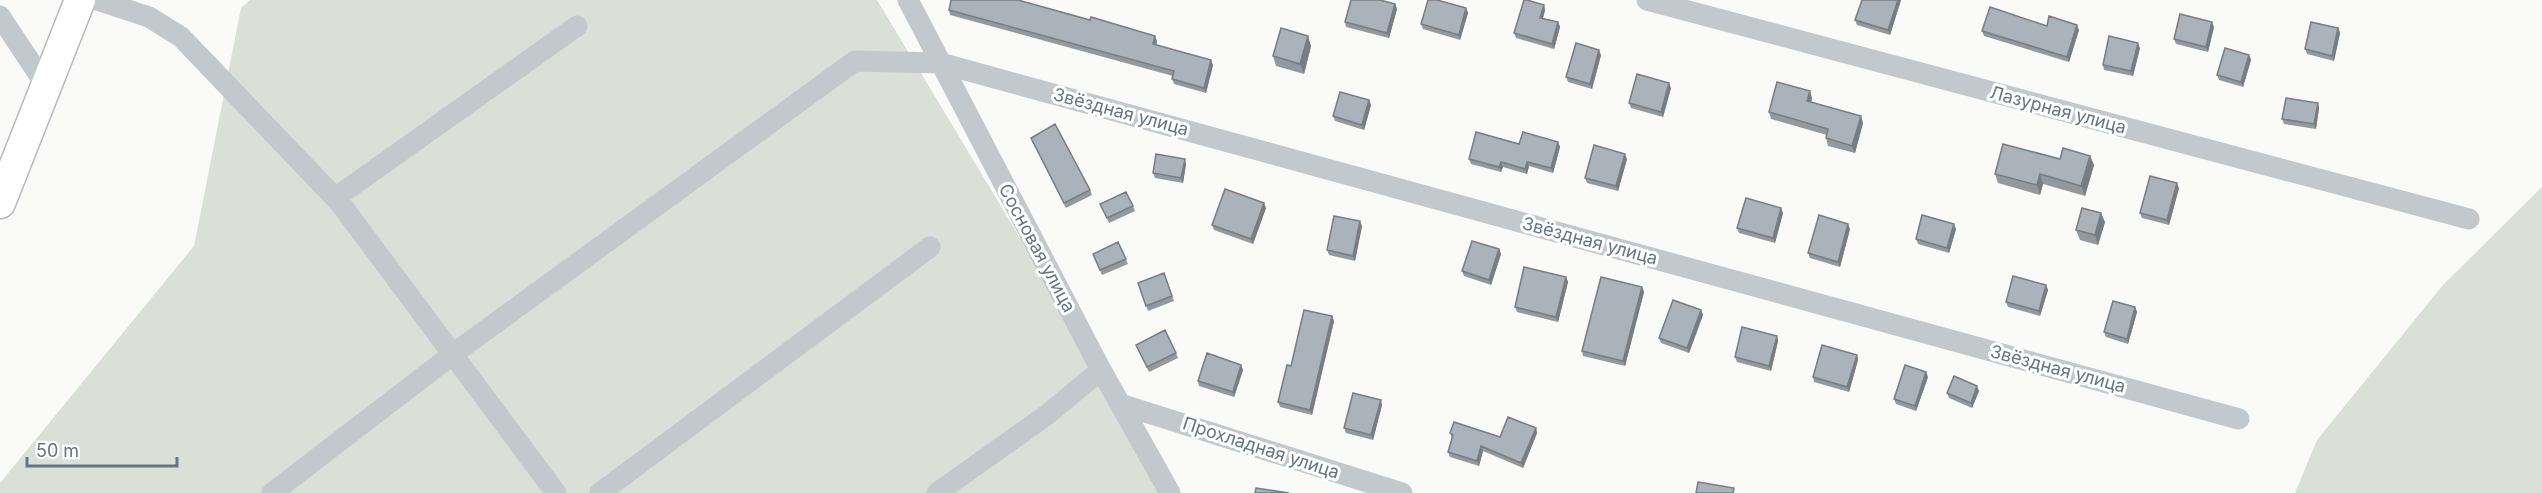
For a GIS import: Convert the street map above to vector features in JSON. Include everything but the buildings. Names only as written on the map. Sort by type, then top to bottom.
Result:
[{"type":"street","points":[[0,203],[7,173],[80,0]]},
{"type":"street","points":[[97,0],[149,17],[181,37],[335,198],[556,493]]},
{"type":"street","name":"Сосновая улица","points":[[908,0],[1101,370],[1170,493]]},
{"type":"street","name":"Лазурная улица","points":[[1647,0],[2469,219]]},
{"type":"street","points":[[0,16],[45,84]]},
{"type":"street","points":[[335,198],[578,26]]},
{"type":"street","name":"Звёздная улица","points":[[272,493],[453,354],[855,60],[940,63],[2240,418]]},
{"type":"street","points":[[600,493],[930,247]]},
{"type":"street","points":[[937,493],[1048,414],[1101,370]]},
{"type":"street","name":"Прохладная улица","points":[[1120,404],[1402,493]]},
{"type":"shaded area","points":[[250,0],[877,0],[1120,404],[1167,493],[0,493],[0,483],[194,246],[241,8]]},
{"type":"shaded area","points":[[2542,187],[2542,493],[2295,493],[2317,440],[2443,285]]}]
